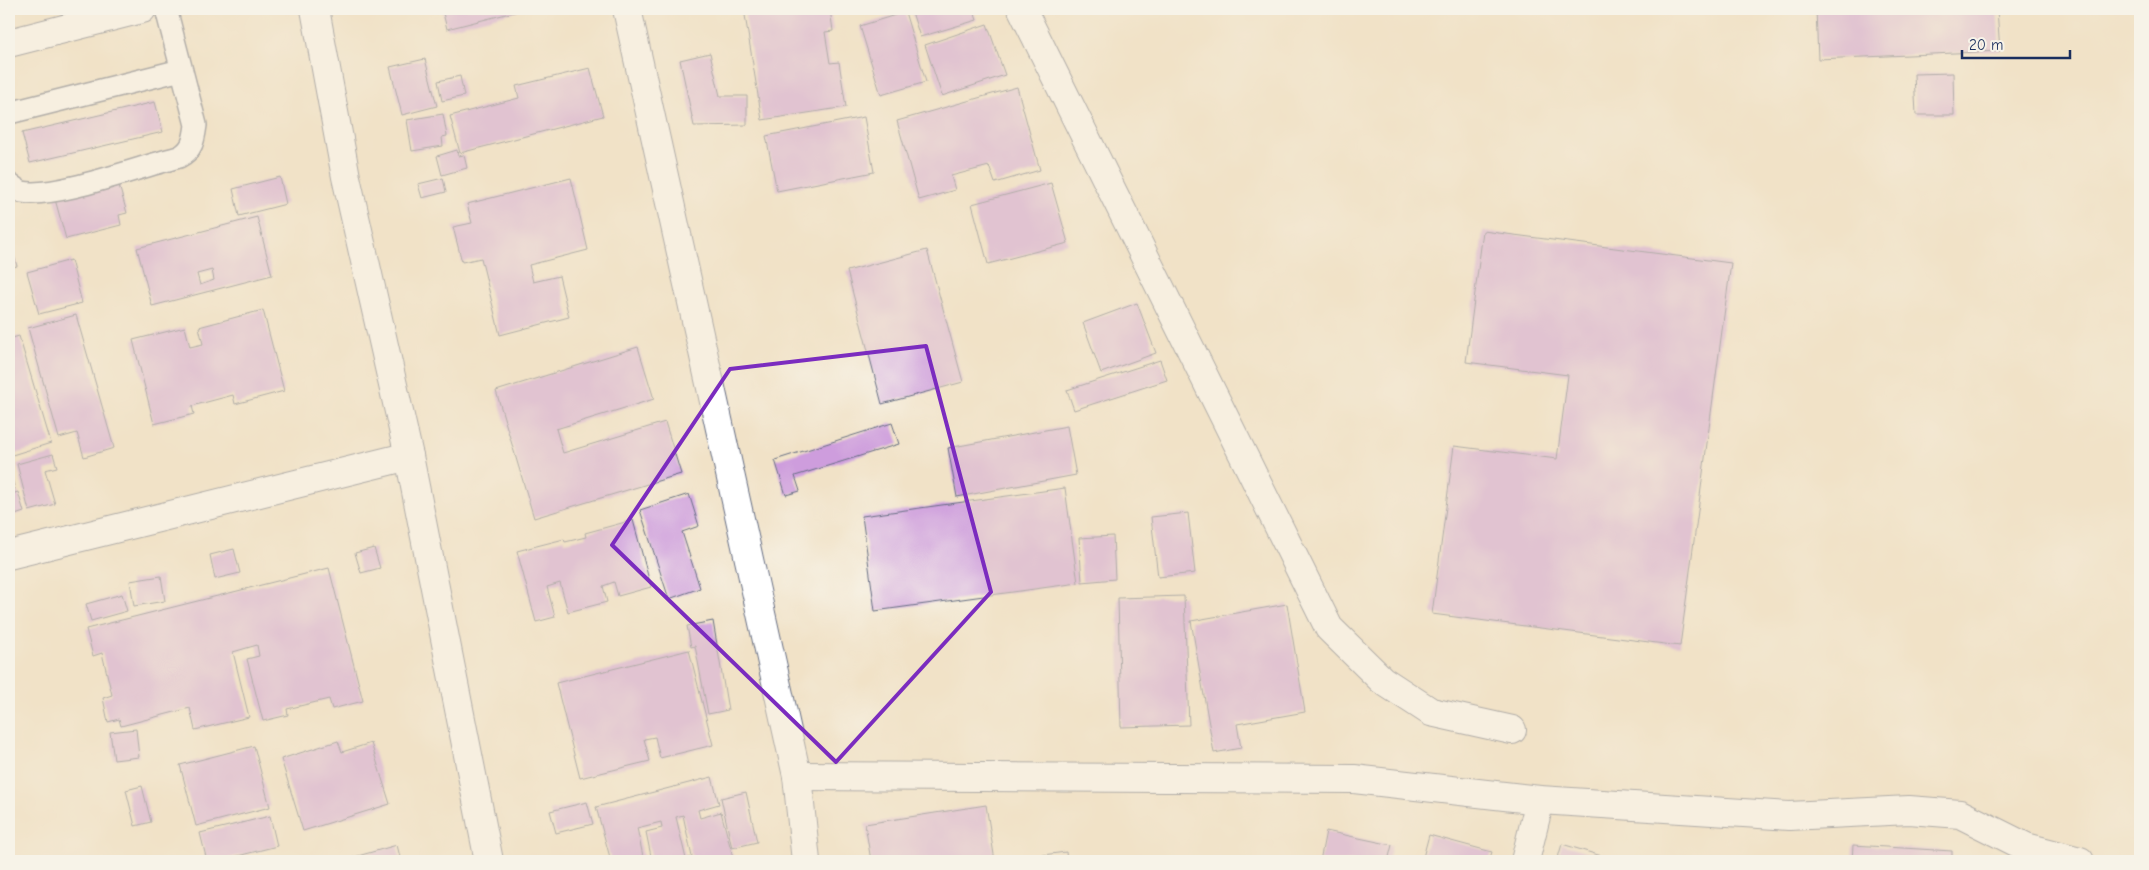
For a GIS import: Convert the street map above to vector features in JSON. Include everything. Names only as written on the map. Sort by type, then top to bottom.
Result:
[{"type":"street","points":[[9,43],[142,9]]},
{"type":"street","points":[[315,9],[346,177],[408,456],[490,861]]},
{"type":"street","points":[[627,9],[797,776],[806,861]]},
{"type":"street","points":[[1022,9],[1329,628],[1382,680],[1431,712],[1512,730]]},
{"type":"street","points":[[9,555],[408,456]]},
{"type":"street","points":[[797,776],[1354,778],[1540,800],[1789,816],[1909,810],[1960,814],[2024,854],[2080,861]]},
{"type":"street","points":[[1525,861],[1540,800]]},
{"type":"lane","points":[[9,184],[20,192],[65,188],[188,153],[193,142],[196,124],[166,9]]},
{"type":"lane","points":[[9,112],[181,70]]},
{"type":"highlighted area","points":[[926,346],[991,592],[836,762],[612,545],[730,369]]},
{"type":"building","points":[[442,9],[526,9],[447,29]]},
{"type":"building","points":[[744,9],[830,9],[833,31],[825,32],[830,63],[839,62],[846,107],[762,120]]},
{"type":"building","points":[[911,9],[973,9],[977,20],[920,37]]},
{"type":"building","points":[[1816,9],[1997,9],[2000,51],[1818,59]]},
{"type":"building","points":[[905,12],[926,82],[881,95],[860,26]]},
{"type":"building","points":[[987,24],[1005,75],[942,96],[925,45]]},
{"type":"building","points":[[710,53],[720,96],[747,96],[747,125],[694,126],[680,60]]},
{"type":"building","points":[[425,59],[437,106],[402,115],[390,67]]},
{"type":"building","points":[[590,68],[603,116],[460,153],[450,116],[519,98],[516,86]]},
{"type":"building","points":[[1953,73],[1954,115],[1916,115],[1914,74]]},
{"type":"building","points":[[460,76],[464,96],[442,101],[438,81]]},
{"type":"building","points":[[1017,87],[1040,170],[995,183],[989,166],[951,176],[955,190],[919,200],[897,121]]},
{"type":"building","points":[[155,102],[163,132],[30,163],[22,133]]},
{"type":"building","points":[[443,114],[447,136],[442,137],[443,146],[412,151],[407,120]]},
{"type":"building","points":[[864,117],[874,172],[777,191],[766,136]]},
{"type":"building","points":[[457,150],[458,156],[464,155],[467,168],[442,175],[437,156]]},
{"type":"building","points":[[116,175],[127,213],[119,215],[121,225],[66,239],[53,192]]},
{"type":"building","points":[[280,177],[286,204],[239,216],[233,189]]},
{"type":"building","points":[[443,178],[446,192],[422,198],[418,184]]},
{"type":"building","points":[[571,178],[588,250],[529,265],[533,282],[559,276],[569,317],[500,335],[481,258],[462,262],[453,227],[472,223],[467,204]]},
{"type":"building","points":[[1051,183],[1068,243],[988,264],[972,204]]},
{"type":"building","points":[[257,217],[272,275],[152,306],[137,248]],"holes":[[[212,270],[214,280],[200,285],[197,274]]]},
{"type":"building","points":[[1483,231],[1731,263],[1680,646],[1432,614],[1454,446],[1557,459],[1568,375],[1466,362]]},
{"type":"building","points":[[9,239],[17,266],[9,268]]},
{"type":"building","points":[[927,250],[963,382],[882,404],[847,271]]},
{"type":"building","points":[[71,260],[82,303],[39,314],[27,272]]},
{"type":"building","points":[[1137,303],[1156,353],[1101,373],[1083,323]]},
{"type":"building","points":[[263,310],[284,391],[235,404],[233,395],[192,406],[194,414],[154,424],[133,340],[185,327],[190,347],[203,344],[199,327]]},
{"type":"building","points":[[76,315],[114,448],[84,457],[77,433],[59,438],[28,328]]},
{"type":"building","points":[[19,336],[51,443],[9,456],[9,339]]},
{"type":"building","points":[[638,347],[654,399],[556,429],[563,453],[665,422],[681,474],[534,518],[496,391]]},
{"type":"building","points":[[1160,360],[1167,380],[1074,410],[1067,390]]},
{"type":"building","points":[[892,423],[899,444],[795,476],[800,491],[786,495],[775,460]]},
{"type":"building","points":[[1067,426],[1076,475],[957,497],[948,448]]},
{"type":"building","points":[[53,454],[57,467],[45,470],[55,504],[29,511],[17,464]]},
{"type":"building","points":[[9,470],[15,489],[9,491]]},
{"type":"building","points":[[1065,488],[1078,583],[875,611],[862,516]]},
{"type":"building","points":[[18,492],[24,512],[9,517],[9,495]]},
{"type":"building","points":[[689,494],[699,526],[682,532],[700,588],[669,599],[640,510]]},
{"type":"building","points":[[1188,513],[1195,573],[1158,577],[1151,517]]},
{"type":"building","points":[[633,520],[651,587],[618,596],[614,582],[603,586],[607,602],[568,612],[560,583],[547,587],[555,617],[536,622],[517,551],[564,539],[565,542],[586,537],[585,533]]},
{"type":"building","points":[[1113,536],[1115,579],[1082,582],[1079,538]]},
{"type":"building","points":[[374,548],[380,568],[361,573],[355,553]]},
{"type":"building","points":[[234,549],[240,573],[215,579],[210,555]]},
{"type":"building","points":[[329,568],[363,701],[332,709],[329,699],[287,709],[288,715],[263,721],[247,659],[259,656],[257,645],[233,652],[249,717],[195,730],[190,708],[121,726],[119,719],[108,722],[103,698],[112,695],[102,653],[93,656],[86,629]]},
{"type":"building","points":[[161,576],[165,601],[134,606],[130,581]]},
{"type":"building","points":[[122,594],[127,611],[91,621],[86,604]]},
{"type":"building","points":[[1184,596],[1189,725],[1121,727],[1118,598]]},
{"type":"building","points":[[1287,604],[1305,712],[1237,724],[1241,748],[1214,753],[1191,621]]},
{"type":"building","points":[[713,621],[728,710],[708,714],[695,646],[691,647],[687,626]]},
{"type":"building","points":[[689,650],[713,745],[660,758],[655,737],[644,739],[650,761],[580,778],[556,683]]},
{"type":"building","points":[[136,729],[139,757],[114,760],[110,732]]},
{"type":"building","points":[[338,741],[342,752],[371,743],[390,804],[303,831],[281,759]]},
{"type":"building","points":[[254,746],[270,807],[196,826],[180,765]]},
{"type":"building","points":[[712,777],[719,804],[698,810],[700,818],[721,812],[734,861],[652,861],[646,832],[662,828],[661,822],[637,828],[644,861],[611,861],[596,807]],"holes":[[[683,815],[692,857],[686,859],[676,817]]]},
{"type":"building","points":[[142,786],[151,822],[135,826],[126,790]]},
{"type":"building","points":[[746,792],[757,842],[732,848],[721,798]]},
{"type":"building","points":[[587,802],[593,824],[556,833],[550,811]]},
{"type":"building","points":[[986,805],[995,861],[871,861],[865,824]]},
{"type":"building","points":[[270,816],[277,846],[218,861],[207,861],[200,833]]},
{"type":"building","points":[[1326,831],[1392,845],[1388,861],[1320,861]]},
{"type":"building","points":[[1429,835],[1492,852],[1489,861],[1422,861]]},
{"type":"building","points":[[1562,844],[1618,861],[1557,861]]},
{"type":"building","points":[[397,845],[401,861],[340,861]]},
{"type":"building","points":[[1853,845],[1952,851],[1952,861],[1852,861]]},
{"type":"building","points":[[1066,852],[1067,861],[1028,861],[1027,857]]}]
